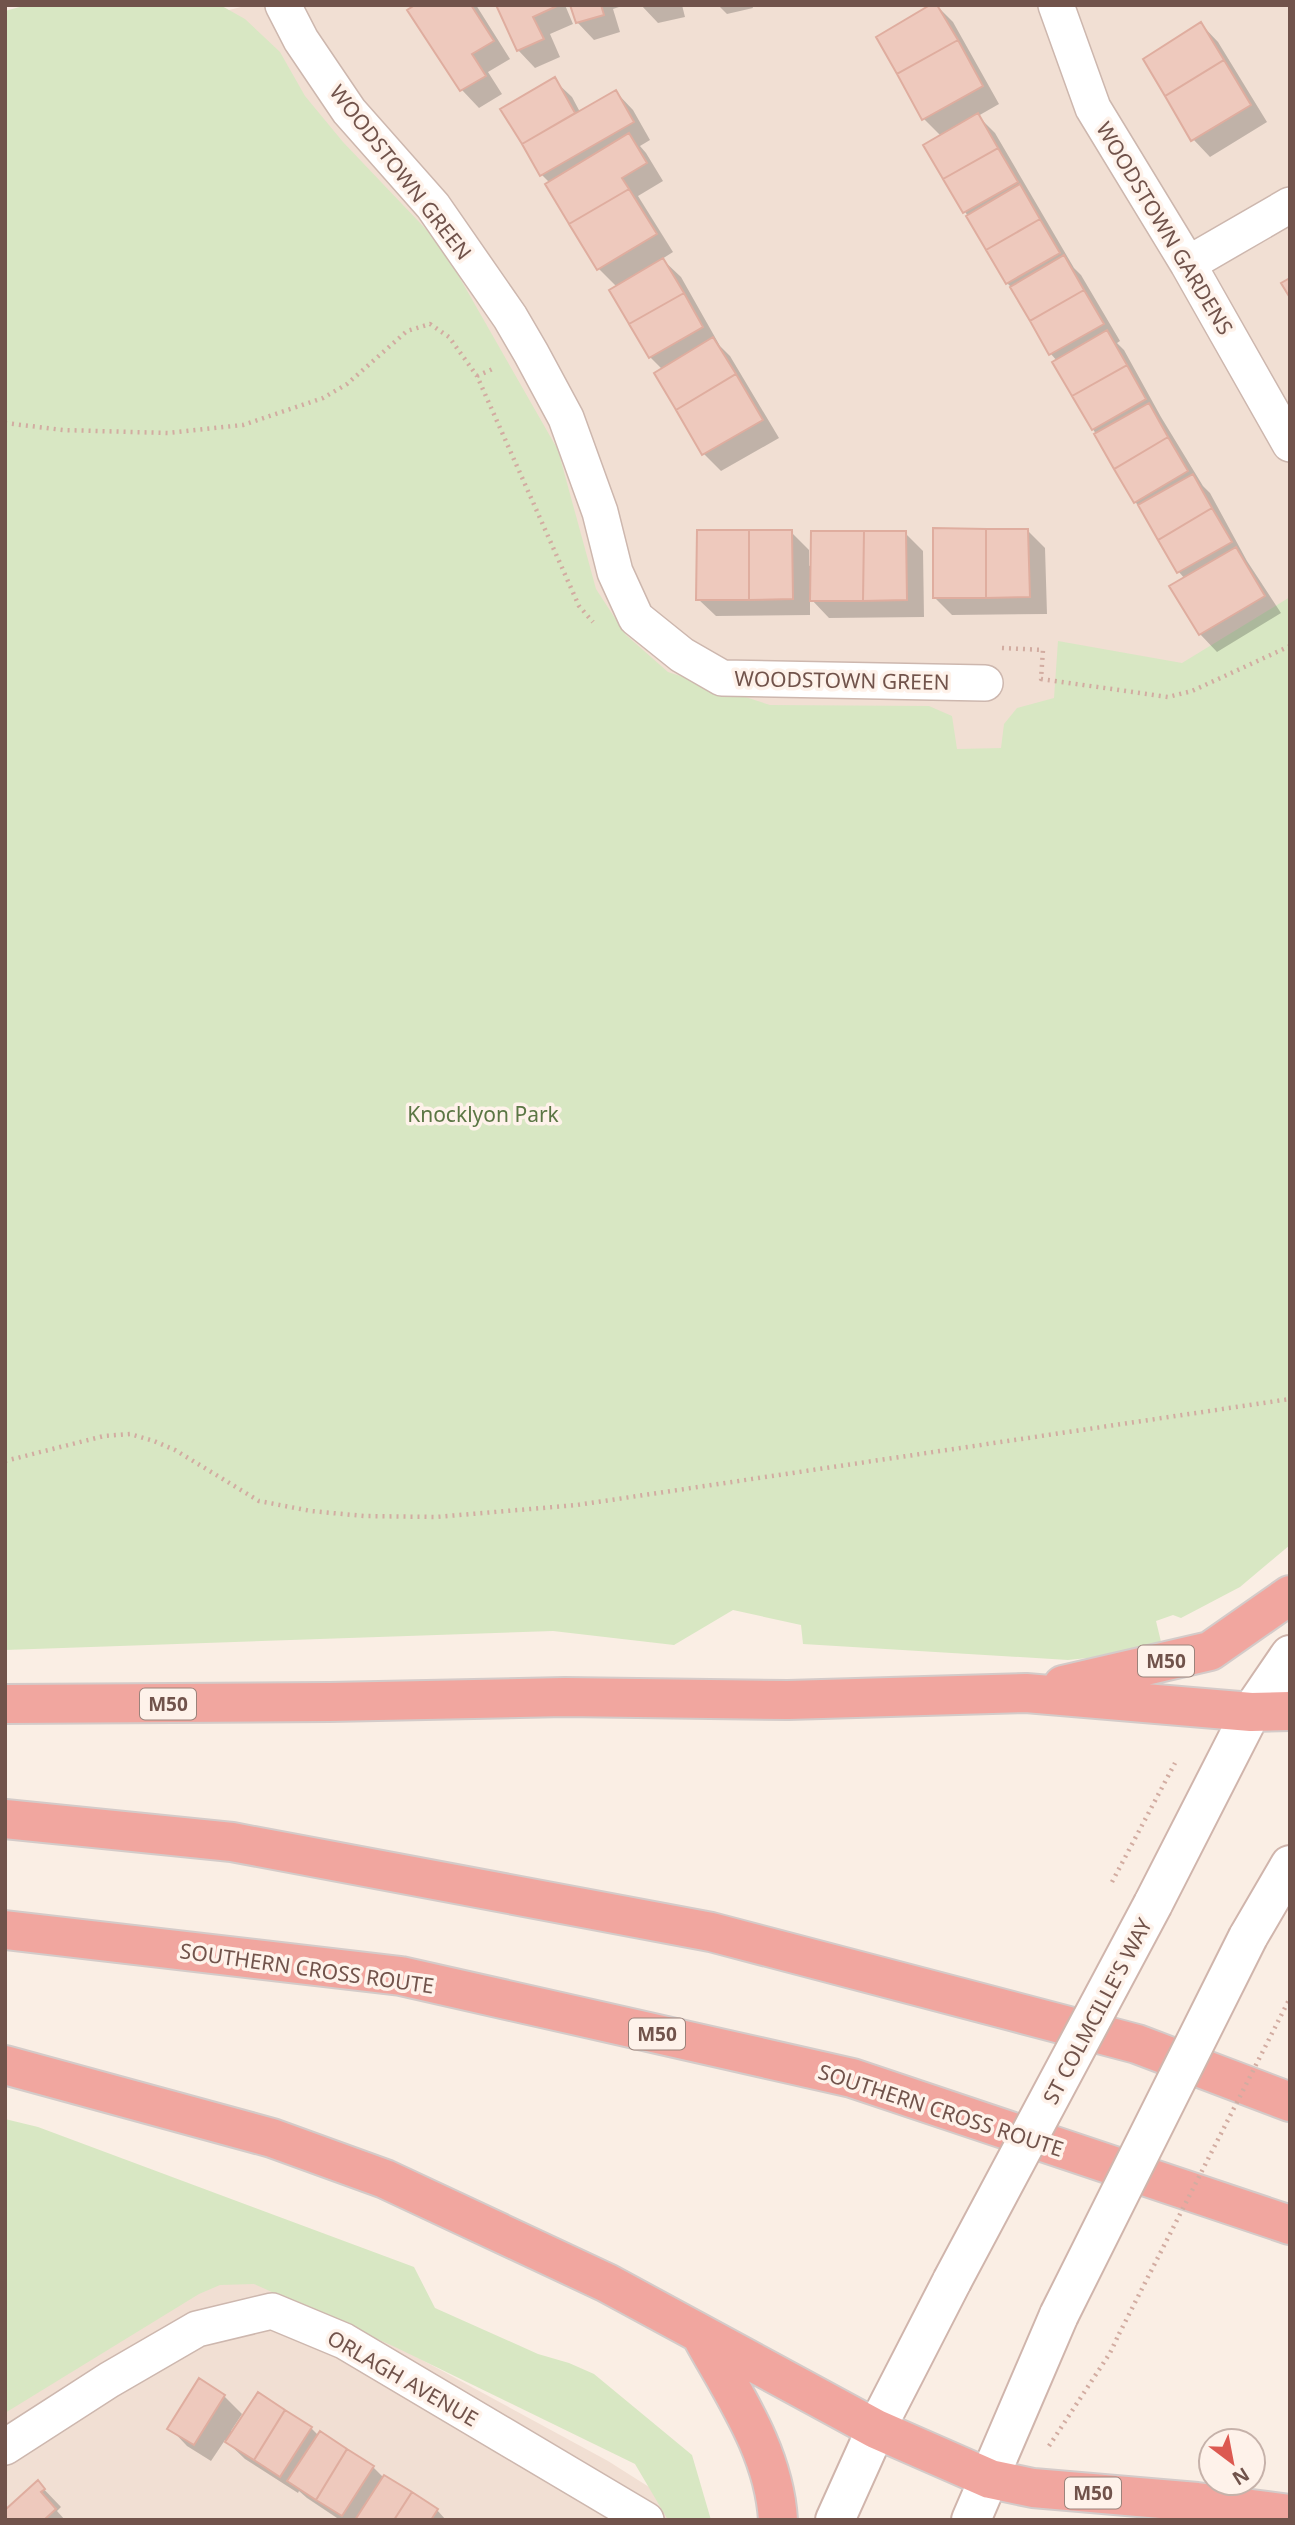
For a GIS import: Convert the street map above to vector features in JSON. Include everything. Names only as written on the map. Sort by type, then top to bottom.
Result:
[{"type":"highway","name":"M50","points":[[1026,1693],[1209,1651],[1290,1595]]},
{"type":"highway","name":"M50","points":[[5,1704],[565,1697],[788,1700],[1026,1693],[1251,1712],[1290,1712]]},
{"type":"highway","points":[[5,1819],[232,1842],[711,1932],[1138,2044],[1290,2102]]},
{"type":"highway","name":"SOUTHERN CROSS ROUTE","points":[[5,1930],[401,1976],[852,2078],[1290,2225]]},
{"type":"highway","name":"M50","points":[[5,2065],[272,2138],[385,2179],[607,2283],[702,2337],[876,2429],[990,2479],[1033,2488],[1197,2502],[1290,2514]]},
{"type":"highway","points":[[702,2337],[760,2442],[775,2493],[778,2520]]},
{"type":"highway","name":"M50","points":[[1139,2520],[1197,2502]]},
{"type":"main road","name":"ST COLMCILLE'S WAY","points":[[835,2520],[876,2429],[952,2281],[1153,1904],[1251,1712],[1290,1656]]},
{"type":"main road","points":[[971,2520],[1059,2315],[1248,1937],[1290,1865]]},
{"type":"street","name":"WOODSTOWN GREEN","points":[[282,5],[301,40],[349,111],[433,206],[531,352],[566,418],[600,512],[615,572],[636,618],[682,655],[722,678],[985,683]]},
{"type":"street","name":"WOODSTOWN GARDENS","points":[[1056,5],[1093,108],[1188,264],[1290,444]]},
{"type":"street","points":[[1188,264],[1290,205]]},
{"type":"street","name":"ORLAGH AVENUE","points":[[5,2447],[109,2380],[197,2329],[272,2311],[344,2341],[646,2520]]},
{"type":"path","points":[[5,423],[63,430],[168,433],[243,425],[323,398],[347,384],[407,331],[430,324],[449,337],[477,376],[579,606],[596,626]]},
{"type":"path","points":[[989,647],[1043,650],[1041,679],[1168,697],[1192,691],[1290,646]]},
{"type":"path","points":[[5,1461],[104,1436],[130,1434],[175,1450],[259,1501],[311,1511],[364,1516],[436,1517],[577,1505],[1290,1399]]},
{"type":"path","points":[[1112,1882],[1175,1763]]},
{"type":"path","points":[[1046,2455],[1049,2446],[1110,2353],[1290,1998]]},
{"type":"shaded area","points":[[249,5],[1290,5],[1290,785],[728,804],[225,11]]},
{"type":"shaded area","points":[[5,2158],[251,2267],[608,2461],[679,2506],[681,2520],[5,2520]]},
{"type":"green space","name":"Knocklyon Park","points":[[27,5],[220,5],[245,19],[280,52],[305,96],[343,142],[441,245],[558,450],[596,589],[626,635],[668,672],[770,705],[929,706],[952,716],[957,749],[1001,748],[1004,724],[1017,708],[1054,698],[1058,641],[1182,663],[1290,597],[1290,1545],[1240,1587],[1181,1618],[1173,1615],[1156,1621],[1162,1646],[1117,1655],[1068,1660],[803,1644],[801,1625],[733,1610],[674,1645],[553,1631],[5,1650],[5,11]]},
{"type":"green space","points":[[5,2119],[38,2127],[414,2267],[435,2308],[538,2354],[594,2374],[692,2455],[711,2520],[668,2520],[635,2464],[395,2347],[254,2284],[220,2285],[199,2294],[5,2413]]},
{"type":"building","points":[[415,5],[471,5],[494,41],[472,54],[486,76],[460,91],[407,10]]},
{"type":"building","points":[[496,5],[557,6],[533,17],[544,39],[517,51]]},
{"type":"building","points":[[570,5],[601,5],[604,15],[576,23]]},
{"type":"building","points":[[930,5],[937,5],[958,40],[897,74],[876,37]]},
{"type":"building","points":[[1201,22],[1224,60],[1165,96],[1143,59]]},
{"type":"building","points":[[958,40],[983,86],[922,120],[897,74]]},
{"type":"building","points":[[1224,60],[1251,105],[1191,141],[1165,96]]},
{"type":"building","points":[[555,77],[575,113],[522,144],[500,109]]},
{"type":"building","points":[[616,90],[634,122],[540,176],[522,144]]},
{"type":"building","points":[[978,113],[998,148],[943,179],[923,145]]},
{"type":"building","points":[[629,133],[647,163],[622,178],[629,189],[569,224],[545,184]]},
{"type":"building","points":[[998,148],[1018,182],[963,213],[943,179]]},
{"type":"building","points":[[1020,184],[1040,219],[986,250],[966,216]]},
{"type":"building","points":[[629,189],[657,234],[597,270],[569,224]]},
{"type":"building","points":[[1040,219],[1060,253],[1006,284],[986,250]]},
{"type":"building","points":[[1064,255],[1084,290],[1030,321],[1010,287]]},
{"type":"building","points":[[663,258],[684,293],[629,324],[609,290]]},
{"type":"building","points":[[1290,278],[1290,298],[1281,283]]},
{"type":"building","points":[[1084,290],[1104,324],[1049,355],[1030,321]]},
{"type":"building","points":[[684,293],[703,327],[649,358],[629,324]]},
{"type":"building","points":[[1107,330],[1127,365],[1072,396],[1052,362]]},
{"type":"building","points":[[713,337],[736,374],[676,410],[654,373]]},
{"type":"building","points":[[1127,365],[1146,399],[1092,430],[1072,396]]},
{"type":"building","points":[[736,374],[763,420],[702,455],[676,410]]},
{"type":"building","points":[[1149,403],[1168,437],[1114,469],[1094,434]]},
{"type":"building","points":[[1168,437],[1188,471],[1134,503],[1114,469]]},
{"type":"building","points":[[1193,474],[1212,508],[1158,540],[1138,505]]},
{"type":"building","points":[[1212,508],[1232,542],[1177,573],[1158,540]]},
{"type":"building","points":[[933,528],[986,529],[986,598],[933,598]]},
{"type":"building","points":[[986,529],[1028,529],[1030,597],[986,598]]},
{"type":"building","points":[[697,530],[749,530],[749,600],[696,600]]},
{"type":"building","points":[[749,530],[792,530],[793,599],[749,600]]},
{"type":"building","points":[[811,531],[864,531],[863,601],[810,601]]},
{"type":"building","points":[[864,531],[906,531],[907,600],[863,601]]},
{"type":"building","points":[[1236,547],[1265,596],[1199,635],[1169,586]]},
{"type":"building","points":[[199,2378],[225,2395],[194,2445],[167,2429]]},
{"type":"building","points":[[258,2392],[285,2410],[254,2460],[225,2442]]},
{"type":"building","points":[[285,2410],[312,2427],[280,2477],[254,2460]]},
{"type":"building","points":[[320,2431],[347,2449],[316,2500],[287,2481]]},
{"type":"building","points":[[347,2449],[374,2466],[342,2516],[316,2500]]},
{"type":"building","points":[[384,2475],[412,2492],[394,2520],[355,2520]]},
{"type":"building","points":[[38,2480],[45,2489],[41,2492],[56,2509],[44,2520],[5,2520],[5,2510]]},
{"type":"building","points":[[412,2492],[438,2509],[431,2520],[394,2520]]}]
